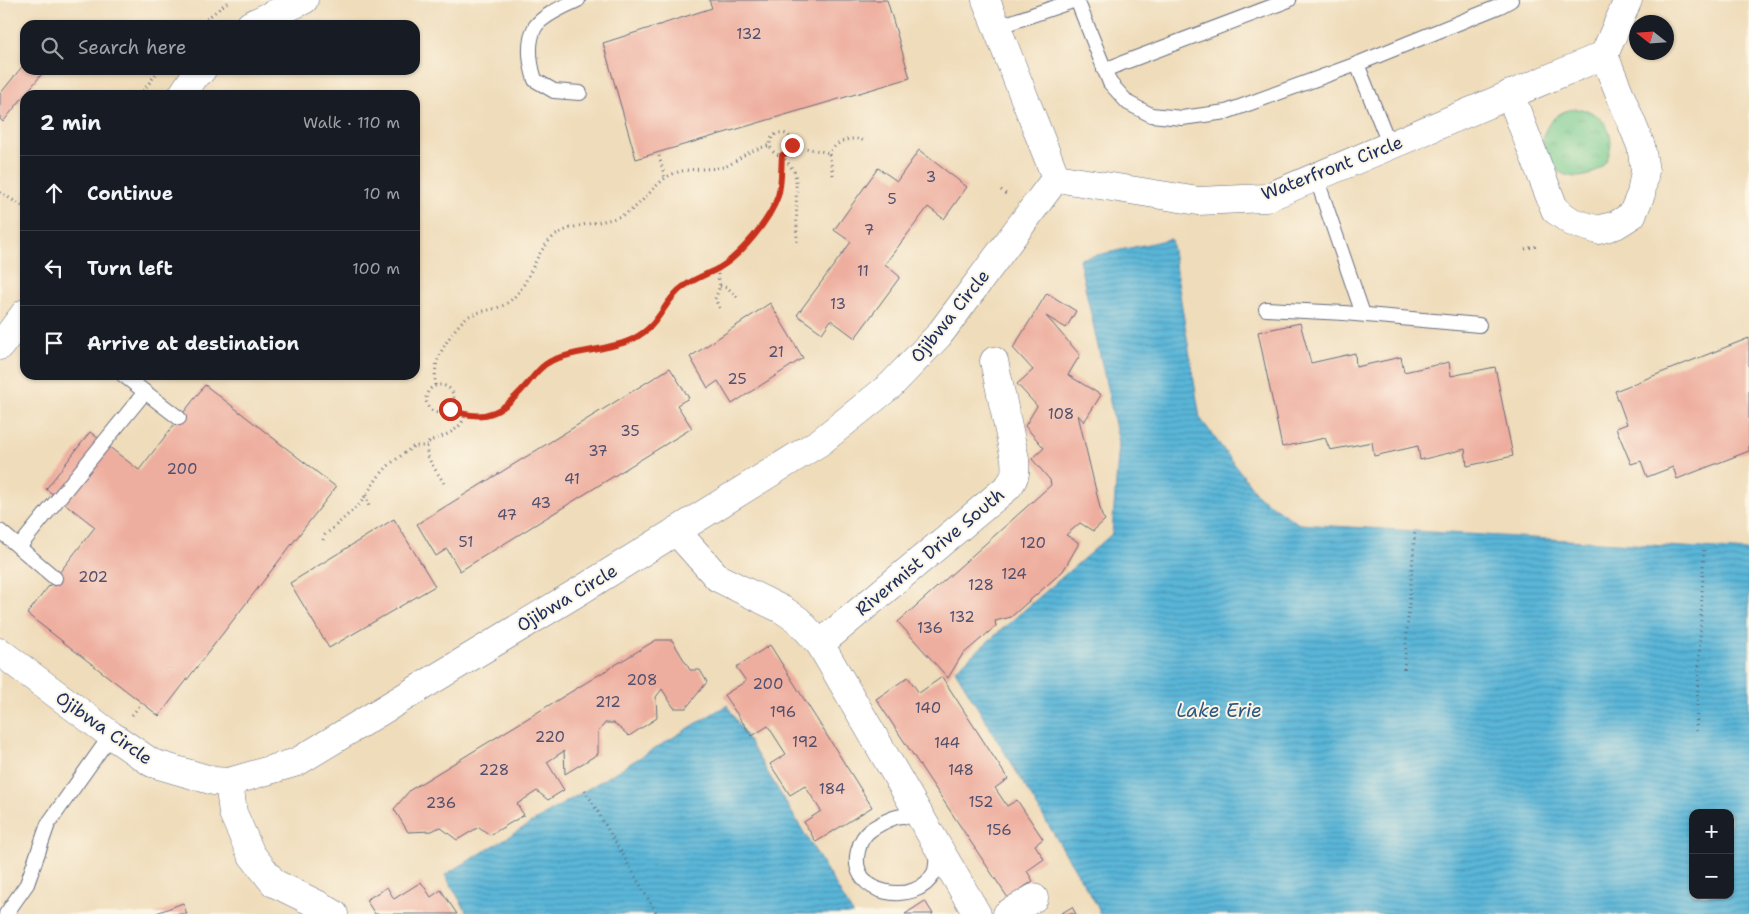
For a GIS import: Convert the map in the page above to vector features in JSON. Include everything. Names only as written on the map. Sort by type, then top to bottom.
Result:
[{"type":"street","points":[[261,20],[304,0]]},
{"type":"street","points":[[986,0],[1056,178]]},
{"type":"street","points":[[1510,94],[1555,210],[1572,222],[1598,230],[1616,225],[1632,215],[1640,194],[1645,172],[1641,146],[1604,55],[1628,0]]},
{"type":"street","name":"Waterfront Circle","points":[[1056,178],[1198,202],[1266,198],[1604,55]]},
{"type":"street","points":[[185,90],[196,75]]},
{"type":"street","name":"Ojibwa Circle","points":[[0,652],[152,764],[214,781],[228,782],[296,762],[820,442],[891,385],[939,335],[1056,178]]},
{"type":"street","points":[[0,346],[20,320]]},
{"type":"street","name":"Rivermist Drive South","points":[[820,644],[1008,486],[1015,478],[1015,459],[994,361]]},
{"type":"street","points":[[676,531],[718,578],[783,610],[798,620],[820,644],[977,914]]},
{"type":"street","points":[[228,782],[233,813],[251,854],[274,882],[334,914]]},
{"type":"street","points":[[1007,914],[1034,898]]},
{"type":"lane","points":[[578,0],[554,11],[536,26],[530,46],[530,66],[535,80],[554,91],[580,93]]},
{"type":"lane","points":[[997,28],[1077,0],[1110,83],[1128,103],[1151,115],[1182,118],[1226,112],[1357,64],[1511,0]]},
{"type":"lane","points":[[1104,70],[1289,0]]},
{"type":"lane","points":[[1357,64],[1390,146]]},
{"type":"lane","points":[[1316,177],[1363,314]]},
{"type":"lane","points":[[1266,309],[1363,314],[1478,325]]},
{"type":"lane","points":[[129,380],[179,418]]},
{"type":"lane","points":[[19,547],[145,392]]},
{"type":"lane","points":[[0,532],[55,578]]},
{"type":"lane","points":[[6,914],[27,884],[48,824],[111,735]]},
{"type":"lane","points":[[923,820],[902,816],[882,823],[868,832],[860,841],[856,860],[860,875],[874,889],[885,892],[919,889],[934,872],[938,847]]},
{"type":"path","points":[[205,20],[230,0]]},
{"type":"path","points":[[144,90],[155,75]]},
{"type":"path","points":[[782,155],[787,153],[792,145],[790,137],[782,133],[773,137],[771,145],[773,151],[782,155],[794,171],[796,178],[797,243]]},
{"type":"path","points":[[829,153],[839,142],[848,138],[866,141]]},
{"type":"path","points":[[435,385],[444,385],[451,390],[454,398],[450,409],[445,413],[432,411],[428,408],[426,395],[435,385],[437,362],[454,332],[470,316],[502,307],[517,295],[549,241],[566,230],[604,222],[625,214],[669,176],[690,169],[723,167],[759,148],[771,145]]},
{"type":"path","points":[[792,145],[829,153]]},
{"type":"path","points":[[829,153],[833,175]]},
{"type":"path","points":[[450,409],[482,415],[504,408],[542,367],[552,360],[580,352],[617,346],[647,331],[674,294],[681,288],[717,269],[739,252],[765,220],[777,197],[782,155]]},
{"type":"path","points":[[658,156],[665,178]]},
{"type":"path","points":[[1001,190],[1009,196]]},
{"type":"path","points":[[0,192],[20,205]]},
{"type":"path","points":[[1524,249],[1537,246]]},
{"type":"path","points":[[717,269],[720,286],[715,299],[721,311]]},
{"type":"path","points":[[720,286],[728,288],[738,298]]},
{"type":"path","points":[[444,483],[429,459],[427,453],[428,446],[431,440],[446,435],[459,426],[463,421],[465,413]]},
{"type":"path","points":[[324,540],[325,535],[354,511],[378,477],[405,452],[414,446],[428,446]]},
{"type":"path","points":[[366,495],[369,507]]},
{"type":"path","points":[[1404,669],[1415,531]]},
{"type":"path","points":[[1696,731],[1704,548]]},
{"type":"path","points":[[134,713],[141,704]]},
{"type":"path","points":[[585,790],[658,914]]},
{"type":"green space","points":[[1577,109],[1590,112],[1601,119],[1608,130],[1611,143],[1608,156],[1601,167],[1590,174],[1577,177],[1564,174],[1553,167],[1546,156],[1543,143],[1546,130],[1553,119],[1564,112]]},
{"type":"water","name":"Lake Erie","points":[[1171,239],[1200,418],[1259,497],[1299,524],[1749,551],[1749,914],[1099,914],[1099,909],[955,670],[1112,534],[1119,443],[1079,259]]},
{"type":"water","points":[[727,705],[853,914],[468,914],[445,875]]},
{"type":"building","points":[[709,0],[887,0],[910,78],[636,159],[603,43],[712,8]]},
{"type":"building","points":[[20,69],[20,75],[41,75],[29,90],[20,90],[20,101],[3,122],[0,119],[0,94]]},
{"type":"building","points":[[919,150],[967,187],[944,219],[928,207],[885,264],[900,277],[855,338],[831,320],[822,333],[797,315],[851,242],[834,230],[878,168],[897,181]]},
{"type":"building","points":[[1047,293],[1076,311],[1066,328],[1046,316],[1080,355],[1068,375],[1101,395],[1084,422],[1078,415],[1102,516],[1105,520],[1093,531],[1080,523],[1066,535],[1078,542],[1078,545],[1063,571],[1011,617],[995,621],[996,626],[962,655],[948,678],[898,622],[1051,485],[1050,480],[1032,459],[1044,448],[1025,426],[1037,406],[1017,384],[1033,370],[1013,348]]},
{"type":"building","points":[[770,303],[803,358],[732,404],[718,381],[708,388],[690,357]]},
{"type":"building","points":[[1300,323],[1311,363],[1355,353],[1356,367],[1401,357],[1404,372],[1449,362],[1451,376],[1495,367],[1513,456],[1467,466],[1465,449],[1420,460],[1418,446],[1374,456],[1372,442],[1330,450],[1325,438],[1282,447],[1258,332]]},
{"type":"building","points":[[1749,338],[1749,451],[1677,479],[1673,467],[1647,477],[1641,461],[1631,464],[1616,428],[1627,424],[1615,391]]},
{"type":"building","points":[[670,368],[689,398],[677,405],[692,428],[460,571],[447,549],[436,556],[417,524]]},
{"type":"building","points":[[205,385],[336,487],[159,716],[27,614],[95,527],[46,489],[90,432],[139,470]]},
{"type":"building","points":[[394,519],[435,586],[329,648],[290,583]]},
{"type":"building","points":[[656,640],[672,640],[690,670],[700,670],[707,682],[686,708],[674,708],[662,689],[656,697],[657,718],[629,736],[614,723],[605,723],[598,732],[598,754],[565,774],[564,751],[547,762],[564,790],[548,800],[537,791],[517,804],[524,815],[490,835],[479,827],[457,840],[440,827],[432,831],[408,832],[394,809],[410,790]]},
{"type":"building","points":[[770,645],[872,807],[816,842],[804,822],[821,811],[805,786],[790,795],[770,764],[786,754],[768,726],[752,736],[724,695],[746,681],[736,667]]},
{"type":"building","points":[[908,677],[919,693],[942,677],[1008,779],[995,788],[1007,806],[1017,800],[1043,839],[1035,845],[1044,859],[1027,871],[1033,881],[1008,898],[876,699]]},
{"type":"building","points":[[421,882],[431,897],[441,890],[457,914],[375,914],[366,900],[387,887],[394,899]]},
{"type":"building","points":[[925,901],[933,914],[905,914]]},
{"type":"building","points":[[183,903],[187,914],[154,914]]},
{"type":"building","points":[[1072,907],[1076,914],[1060,914]]},
{"type":"route","points":[[450,409],[482,415],[504,408],[542,367],[552,360],[580,352],[617,346],[647,331],[674,294],[681,288],[720,268],[739,252],[753,236],[765,220],[777,197],[782,155],[787,153],[792,145]]}]
